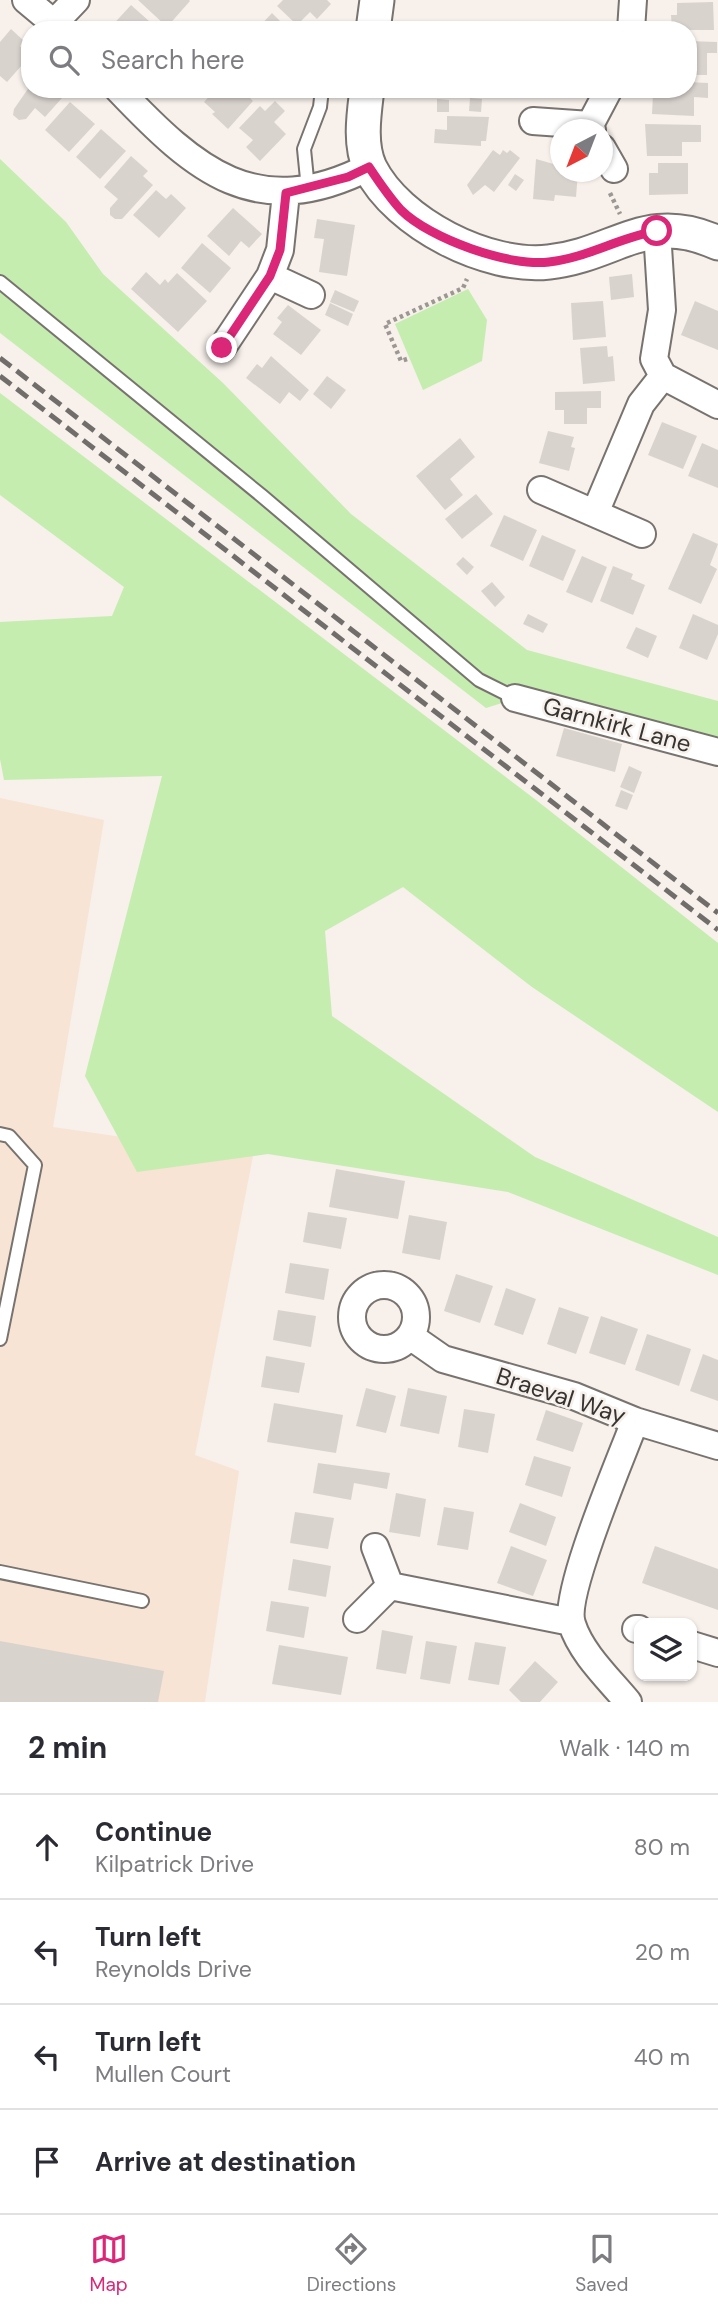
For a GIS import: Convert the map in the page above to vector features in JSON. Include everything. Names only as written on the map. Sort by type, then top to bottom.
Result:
[{"type":"street","points":[[26,0],[52,21]]},
{"type":"street","points":[[61,21],[76,0]]},
{"type":"street","points":[[374,21],[377,0]]},
{"type":"street","points":[[632,21],[633,0]]},
{"type":"street","points":[[128,98],[186,152],[216,175],[238,184],[297,191],[369,167]]},
{"type":"street","points":[[366,98],[363,141],[369,167],[403,212],[440,234],[478,251],[517,263],[550,262],[580,256],[644,233],[677,231],[718,243]]},
{"type":"street","points":[[604,119],[608,98]]},
{"type":"street","points":[[533,121],[550,127]]},
{"type":"street","points":[[222,348],[270,276],[297,191]]},
{"type":"street","points":[[644,233],[662,310],[654,359],[663,376],[718,405]]},
{"type":"street","points":[[270,276],[311,295]]},
{"type":"street","points":[[595,513],[641,404],[663,376]]},
{"type":"street","points":[[541,490],[642,534]]},
{"type":"street","name":"Garnkirk Lane","points":[[515,698],[718,752]]},
{"type":"street","name":"Braeval Way","points":[[410,1336],[443,1359],[574,1396],[635,1421],[718,1446]]},
{"type":"street","points":[[628,1702],[585,1648],[571,1622],[576,1581],[635,1421]]},
{"type":"street","points":[[375,1547],[390,1586]]},
{"type":"street","points":[[390,1586],[571,1622]]},
{"type":"street","points":[[357,1619],[390,1586]]},
{"type":"street","points":[[697,1647],[718,1653]]},
{"type":"lane","points":[[297,191],[304,149],[314,128],[321,98]]},
{"type":"lane","points":[[0,282],[262,496],[479,680],[515,698]]},
{"type":"lane","points":[[0,1134],[9,1136],[35,1165],[0,1339]]},
{"type":"lane","points":[[0,1572],[142,1601]]},
{"type":"path","points":[[607,182],[608,190],[644,233]]},
{"type":"path","points":[[407,359],[401,361],[385,324],[463,288],[478,251]]},
{"type":"shaded area","points":[[0,798],[104,820],[53,1127],[253,1156],[195,1455],[239,1471],[205,1702],[0,1702]]},
{"type":"green space","points":[[0,159],[66,222],[103,274],[223,383],[351,514],[527,650],[718,701],[718,746],[512,700],[486,708],[0,333]]},
{"type":"green space","points":[[468,289],[487,320],[482,361],[423,390],[395,324]]},
{"type":"green space","points":[[0,393],[536,800],[718,943],[718,1112],[532,987],[403,887],[325,931],[332,1016],[535,1157],[718,1237],[718,1275],[508,1192],[268,1154],[137,1172],[85,1076],[162,776],[4,780],[0,759],[0,622],[112,616],[124,587],[0,495]]},
{"type":"building","points":[[138,0],[190,1],[172,21],[161,21]]},
{"type":"building","points":[[283,0],[327,0],[331,4],[317,19],[310,12],[301,21],[293,21],[277,6]]},
{"type":"building","points":[[713,2],[714,30],[697,30],[697,21],[671,21],[671,15],[677,15],[677,3]]},
{"type":"building","points":[[131,5],[149,21],[116,21]]},
{"type":"building","points":[[272,13],[280,21],[264,21]]},
{"type":"building","points":[[11,29],[21,38],[21,66],[7,82],[0,76],[0,42]]},
{"type":"building","points":[[697,41],[717,42],[717,53],[707,53],[707,75],[697,75]]},
{"type":"building","points":[[697,82],[708,83],[708,98],[697,97]]},
{"type":"building","points":[[22,98],[62,98],[45,117],[35,108],[26,119],[19,120],[13,115]]},
{"type":"building","points":[[208,98],[250,98],[253,101],[228,129],[204,102]]},
{"type":"building","points":[[470,98],[482,99],[481,112],[469,111]]},
{"type":"building","points":[[653,98],[694,98],[694,116],[652,114]]},
{"type":"building","points":[[437,99],[449,100],[449,112],[437,112]]},
{"type":"building","points":[[275,101],[285,111],[274,122],[286,134],[260,161],[246,147],[253,140],[239,128],[260,106],[265,111]]},
{"type":"building","points":[[70,102],[95,124],[69,152],[45,130]]},
{"type":"building","points":[[447,116],[489,117],[486,141],[481,141],[481,146],[434,143],[435,129],[447,130]]},
{"type":"building","points":[[645,124],[701,125],[701,142],[682,142],[682,156],[647,156]]},
{"type":"building","points":[[101,129],[126,151],[100,179],[76,157]]},
{"type":"building","points":[[493,150],[500,155],[503,150],[507,153],[510,150],[520,158],[494,192],[485,185],[473,195],[467,185]]},
{"type":"building","points":[[131,156],[148,171],[143,176],[153,185],[122,219],[115,219],[110,215],[110,208],[118,199],[104,187]]},
{"type":"building","points":[[536,159],[550,163],[550,182],[577,182],[576,197],[555,195],[554,201],[533,199]]},
{"type":"building","points":[[658,163],[688,163],[688,194],[649,195],[649,173],[658,173]]},
{"type":"building","points":[[515,174],[524,180],[516,191],[508,185]]},
{"type":"building","points":[[156,190],[166,199],[171,194],[186,208],[159,238],[133,215]]},
{"type":"building","points":[[233,208],[262,234],[249,248],[241,241],[229,256],[207,236]]},
{"type":"building","points":[[317,219],[355,225],[347,276],[319,272],[324,239],[314,238]]},
{"type":"building","points":[[202,243],[231,268],[210,293],[181,268]]},
{"type":"building","points":[[146,272],[160,285],[165,279],[168,283],[177,273],[207,301],[178,332],[131,289]]},
{"type":"building","points":[[632,274],[634,297],[611,300],[609,277]]},
{"type":"building","points":[[335,290],[359,301],[354,312],[330,302]]},
{"type":"building","points":[[603,301],[606,337],[573,340],[571,303]]},
{"type":"building","points":[[695,301],[718,311],[718,350],[681,335]]},
{"type":"building","points":[[330,303],[353,314],[348,326],[325,315]]},
{"type":"building","points":[[288,305],[321,330],[301,355],[273,334],[282,322],[277,318]]},
{"type":"building","points":[[607,346],[608,357],[613,356],[615,381],[583,384],[580,348]]},
{"type":"building","points":[[271,356],[309,390],[300,401],[289,392],[280,404],[246,378],[257,364],[262,368]]},
{"type":"building","points":[[327,376],[346,390],[331,409],[313,394]]},
{"type":"building","points":[[601,391],[601,408],[587,408],[587,424],[564,424],[564,410],[555,410],[555,392]]},
{"type":"building","points":[[662,422],[697,436],[683,469],[648,455]]},
{"type":"building","points":[[548,431],[574,437],[571,447],[575,448],[569,471],[539,463]]},
{"type":"building","points":[[460,438],[475,457],[450,479],[463,495],[445,510],[416,476]]},
{"type":"building","points":[[702,443],[718,450],[718,488],[688,476]]},
{"type":"building","points":[[476,494],[493,514],[462,539],[445,519]]},
{"type":"building","points":[[504,515],[537,530],[523,561],[490,546]]},
{"type":"building","points":[[693,533],[718,544],[710,565],[717,569],[701,604],[668,589]]},
{"type":"building","points":[[542,535],[576,550],[563,581],[529,566]]},
{"type":"building","points":[[582,556],[607,567],[592,603],[566,592]]},
{"type":"building","points":[[463,557],[474,567],[467,575],[456,564]]},
{"type":"building","points":[[613,566],[633,574],[631,579],[645,585],[633,615],[600,601]]},
{"type":"building","points":[[492,582],[505,597],[495,607],[481,591]]},
{"type":"building","points":[[528,614],[548,624],[543,633],[523,624]]},
{"type":"building","points":[[693,614],[718,625],[718,634],[707,660],[679,648]]},
{"type":"building","points":[[636,627],[657,636],[648,658],[626,648]]},
{"type":"building","points":[[564,728],[622,744],[615,772],[556,756]]},
{"type":"building","points":[[629,766],[642,772],[634,793],[620,787]]},
{"type":"building","points":[[621,790],[633,795],[627,810],[615,806]]},
{"type":"building","points":[[336,1169],[405,1181],[398,1219],[329,1207]]},
{"type":"building","points":[[308,1212],[347,1218],[341,1249],[303,1242]]},
{"type":"building","points":[[409,1215],[447,1222],[440,1260],[402,1253]]},
{"type":"building","points":[[290,1263],[329,1269],[324,1300],[285,1293]]},
{"type":"building","points":[[456,1274],[493,1286],[480,1323],[444,1311]]},
{"type":"building","points":[[506,1288],[536,1299],[523,1335],[494,1325]]},
{"type":"building","points":[[559,1307],[589,1317],[576,1354],[547,1344]]},
{"type":"building","points":[[278,1310],[316,1316],[311,1347],[273,1340]]},
{"type":"building","points":[[601,1316],[638,1329],[625,1365],[589,1353]]},
{"type":"building","points":[[647,1334],[691,1349],[679,1386],[635,1370]]},
{"type":"building","points":[[703,1354],[718,1360],[718,1401],[690,1391]]},
{"type":"building","points":[[266,1356],[305,1363],[299,1393],[261,1387]]},
{"type":"building","points":[[366,1388],[396,1396],[386,1433],[356,1426]]},
{"type":"building","points":[[408,1388],[447,1396],[439,1434],[400,1426]]},
{"type":"building","points":[[274,1403],[343,1415],[336,1453],[267,1442]]},
{"type":"building","points":[[464,1409],[495,1414],[488,1453],[458,1447]]},
{"type":"building","points":[[546,1410],[583,1423],[573,1452],[536,1440]]},
{"type":"building","points":[[534,1456],[571,1467],[562,1497],[525,1485]]},
{"type":"building","points":[[318,1463],[390,1473],[387,1489],[354,1483],[351,1500],[313,1493]]},
{"type":"building","points":[[396,1493],[426,1499],[420,1537],[389,1532]]},
{"type":"building","points":[[520,1503],[556,1517],[546,1546],[509,1532]]},
{"type":"building","points":[[444,1507],[474,1512],[468,1550],[437,1545]]},
{"type":"building","points":[[295,1512],[334,1518],[328,1549],[290,1543]]},
{"type":"building","points":[[511,1546],[547,1560],[533,1596],[497,1583]]},
{"type":"building","points":[[655,1546],[718,1569],[718,1610],[642,1583]]},
{"type":"building","points":[[293,1559],[331,1566],[326,1597],[288,1590]]},
{"type":"building","points":[[271,1601],[309,1607],[304,1638],[266,1631]]},
{"type":"building","points":[[382,1630],[413,1636],[406,1674],[376,1669]]},
{"type":"building","points":[[0,1641],[164,1671],[158,1702],[0,1702]]},
{"type":"building","points":[[426,1641],[457,1646],[450,1684],[420,1679]]},
{"type":"building","points":[[475,1642],[506,1647],[499,1685],[468,1680]]},
{"type":"building","points":[[279,1645],[348,1657],[341,1695],[272,1684]]},
{"type":"building","points":[[535,1661],[558,1682],[540,1702],[521,1702],[509,1690]]},
{"type":"railway","points":[[0,358],[718,913]]},
{"type":"railway","points":[[0,376],[718,930]]},
{"type":"route","points":[[222,348],[270,276],[280,250],[286,193],[348,177],[369,167],[403,212],[440,234],[478,251],[517,263],[550,262],[580,256],[631,235],[657,231]]}]
